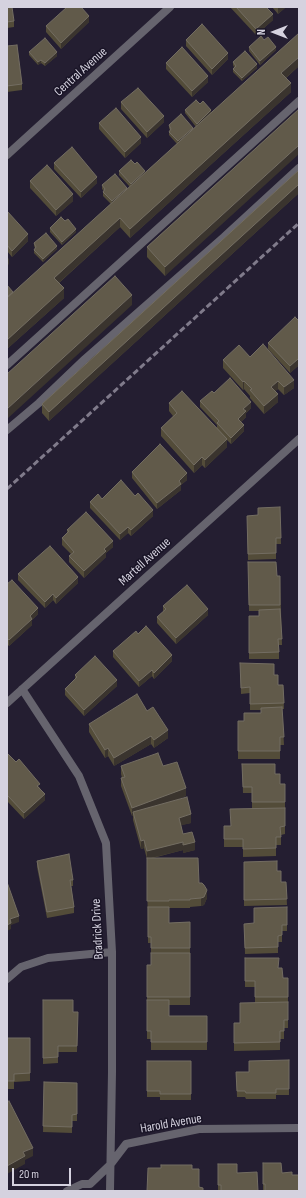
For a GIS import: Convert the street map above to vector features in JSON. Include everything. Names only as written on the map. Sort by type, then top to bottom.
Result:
[{"type":"street","name":"Central Avenue","points":[[7,155],[170,7]]},
{"type":"street","points":[[7,365],[299,102]]},
{"type":"street","points":[[7,430],[39,403],[299,168]]},
{"type":"street","name":"Martell Avenue","points":[[7,703],[299,439]]},
{"type":"street","name":"Bradrick Drive","points":[[22,689],[79,776],[106,843],[112,952],[110,1191]]},
{"type":"street","points":[[7,979],[21,967],[48,958],[112,952]]},
{"type":"street","name":"Harold Avenue","points":[[67,1191],[82,1184],[90,1184],[110,1166],[126,1144],[199,1129],[299,1128]]},
{"type":"building","points":[[7,7],[12,7],[14,21],[7,22]]},
{"type":"building","points":[[67,7],[81,7],[89,16],[61,43],[46,26]]},
{"type":"building","points":[[236,7],[266,7],[273,14],[256,29]]},
{"type":"building","points":[[202,24],[228,53],[212,69],[186,40]]},
{"type":"building","points":[[299,33],[299,57],[281,73],[291,83],[130,229],[120,218],[54,278],[64,288],[7,340],[7,298]]},
{"type":"building","points":[[261,36],[264,40],[268,37],[276,47],[260,61],[249,47]]},
{"type":"building","points":[[45,38],[57,52],[45,63],[41,60],[38,62],[29,52]]},
{"type":"building","points":[[17,45],[22,84],[7,86],[7,46]]},
{"type":"building","points":[[182,47],[208,76],[192,91],[166,63]]},
{"type":"building","points":[[245,51],[257,64],[242,78],[233,69],[236,66],[233,62]]},
{"type":"building","points":[[138,88],[164,116],[147,132],[121,102]]},
{"type":"building","points":[[196,100],[200,104],[203,101],[211,110],[197,124],[185,110]]},
{"type":"building","points":[[116,108],[141,137],[125,152],[99,123]]},
{"type":"building","points":[[299,109],[299,145],[165,267],[147,247]]},
{"type":"building","points":[[181,114],[193,128],[178,141],[169,132],[171,129],[169,125]]},
{"type":"building","points":[[72,147],[97,177],[81,192],[54,163]]},
{"type":"building","points":[[131,160],[135,164],[137,162],[145,171],[131,184],[119,171]]},
{"type":"building","points":[[47,165],[73,194],[56,210],[30,181]]},
{"type":"building","points":[[299,170],[299,184],[49,412],[42,404]]},
{"type":"building","points":[[115,174],[127,188],[112,201],[103,192],[105,189],[102,185]]},
{"type":"building","points":[[7,211],[28,234],[12,251],[7,245]]},
{"type":"building","points":[[61,217],[65,221],[68,219],[76,229],[62,242],[50,228]]},
{"type":"building","points":[[46,233],[57,246],[43,259],[34,250],[36,247],[34,243]]},
{"type":"building","points":[[115,276],[132,295],[7,409],[7,374]]},
{"type":"building","points":[[7,285],[13,292],[7,297]]},
{"type":"building","points":[[295,317],[299,321],[299,360],[298,359],[290,366],[268,343]]},
{"type":"building","points":[[263,344],[294,380],[284,387],[278,381],[271,387],[278,394],[264,406],[250,390],[252,389],[244,381],[243,382],[223,360],[239,345],[250,357]]},
{"type":"building","points":[[230,378],[251,402],[243,409],[246,411],[238,419],[244,425],[231,438],[217,423],[219,421],[200,401],[212,391],[214,393]]},
{"type":"building","points":[[182,391],[227,439],[205,460],[202,457],[194,465],[161,428],[177,413],[169,403]]},
{"type":"building","points":[[160,444],[187,473],[179,481],[181,484],[157,503],[132,472]]},
{"type":"building","points":[[121,480],[135,496],[138,493],[153,510],[131,530],[128,527],[120,534],[90,502],[98,494],[102,499]]},
{"type":"building","points":[[280,507],[281,538],[276,538],[276,553],[248,554],[247,516],[258,515],[258,508]]},
{"type":"building","points":[[86,512],[113,541],[104,549],[106,551],[84,571],[69,556],[74,552],[62,538],[69,531],[67,530]]},
{"type":"building","points":[[50,546],[78,577],[56,598],[53,594],[45,602],[18,574]]},
{"type":"building","points":[[248,562],[276,562],[277,576],[280,576],[280,605],[249,605]]},
{"type":"building","points":[[12,580],[38,608],[30,616],[32,619],[9,640],[7,638],[7,584]]},
{"type":"building","points":[[187,585],[208,609],[176,638],[157,617],[166,609],[163,606]]},
{"type":"building","points":[[280,609],[282,639],[278,639],[279,652],[249,653],[249,616],[259,616],[259,610]]},
{"type":"building","points":[[146,626],[172,655],[154,673],[152,670],[139,681],[113,651],[136,631],[138,634]]},
{"type":"building","points":[[95,656],[117,680],[84,710],[65,689],[77,677],[75,675]]},
{"type":"building","points":[[240,663],[274,664],[274,675],[278,675],[278,685],[283,685],[284,703],[250,704],[250,687],[241,688]]},
{"type":"building","points":[[137,694],[147,711],[153,707],[168,730],[154,740],[151,736],[114,758],[108,748],[105,750],[89,724]]},
{"type":"building","points":[[282,707],[284,737],[280,737],[280,751],[238,751],[238,721],[244,721],[244,713],[261,713],[261,708]]},
{"type":"building","points":[[7,753],[16,762],[19,759],[40,784],[37,786],[45,794],[24,813],[7,795]]},
{"type":"building","points":[[158,753],[163,766],[177,762],[186,788],[132,808],[121,778],[125,777],[121,766]]},
{"type":"building","points":[[242,764],[275,764],[275,774],[280,774],[280,784],[285,784],[285,802],[252,802],[252,787],[243,787]]},
{"type":"building","points":[[187,797],[191,814],[179,818],[183,834],[192,832],[195,842],[183,845],[183,842],[147,851],[144,840],[141,841],[133,812]]},
{"type":"building","points":[[285,808],[285,826],[280,827],[281,837],[276,837],[276,848],[243,849],[243,839],[224,839],[224,826],[231,826],[230,809]]},
{"type":"building","points":[[69,854],[73,880],[70,880],[74,907],[47,912],[37,861]]},
{"type":"building","points":[[147,858],[198,858],[199,883],[202,883],[207,890],[204,897],[190,900],[147,901]]},
{"type":"building","points":[[277,861],[277,871],[281,871],[281,882],[286,882],[287,899],[244,900],[244,862]]},
{"type":"building","points":[[7,882],[19,916],[10,919],[11,923],[7,925]]},
{"type":"building","points":[[148,907],[169,907],[169,923],[190,922],[190,948],[151,948],[151,937],[148,937]]},
{"type":"building","points":[[287,907],[287,925],[282,925],[282,935],[278,936],[278,947],[245,948],[244,924],[254,923],[254,908]]},
{"type":"building","points":[[151,953],[190,953],[190,997],[147,997],[147,965],[151,965]]},
{"type":"building","points":[[245,958],[279,958],[278,968],[282,968],[283,978],[288,978],[288,997],[255,997],[255,981],[245,981]]},
{"type":"building","points":[[43,1000],[73,1000],[73,1012],[78,1012],[77,1046],[58,1046],[58,1057],[43,1058]]},
{"type":"building","points":[[147,1000],[169,1000],[169,1016],[207,1016],[207,1042],[151,1042],[151,1031],[147,1031]]},
{"type":"building","points":[[288,1002],[288,1020],[284,1020],[284,1031],[280,1031],[280,1042],[234,1043],[234,1023],[240,1023],[240,1003]]},
{"type":"building","points":[[7,1038],[30,1038],[30,1073],[14,1074],[14,1081],[7,1081]]},
{"type":"building","points":[[289,1060],[289,1089],[276,1089],[276,1093],[246,1093],[245,1091],[237,1091],[236,1072],[249,1072],[249,1061]]},
{"type":"building","points":[[147,1061],[191,1061],[191,1094],[160,1094],[160,1091],[147,1091]]},
{"type":"building","points":[[44,1082],[77,1083],[77,1114],[72,1115],[72,1127],[43,1126]]},
{"type":"building","points":[[9,1101],[33,1148],[23,1152],[25,1156],[7,1166],[7,1102]]},
{"type":"building","points":[[263,1163],[281,1163],[282,1173],[292,1172],[292,1175],[299,1175],[299,1191],[265,1191],[265,1184],[263,1184]]},
{"type":"building","points":[[218,1164],[237,1164],[237,1173],[257,1172],[258,1191],[221,1191],[221,1185],[218,1185]]},
{"type":"building","points":[[161,1165],[192,1165],[192,1169],[199,1169],[199,1187],[203,1188],[203,1191],[147,1191],[148,1168],[161,1168]]},
{"type":"railway","points":[[7,489],[299,223]]}]
